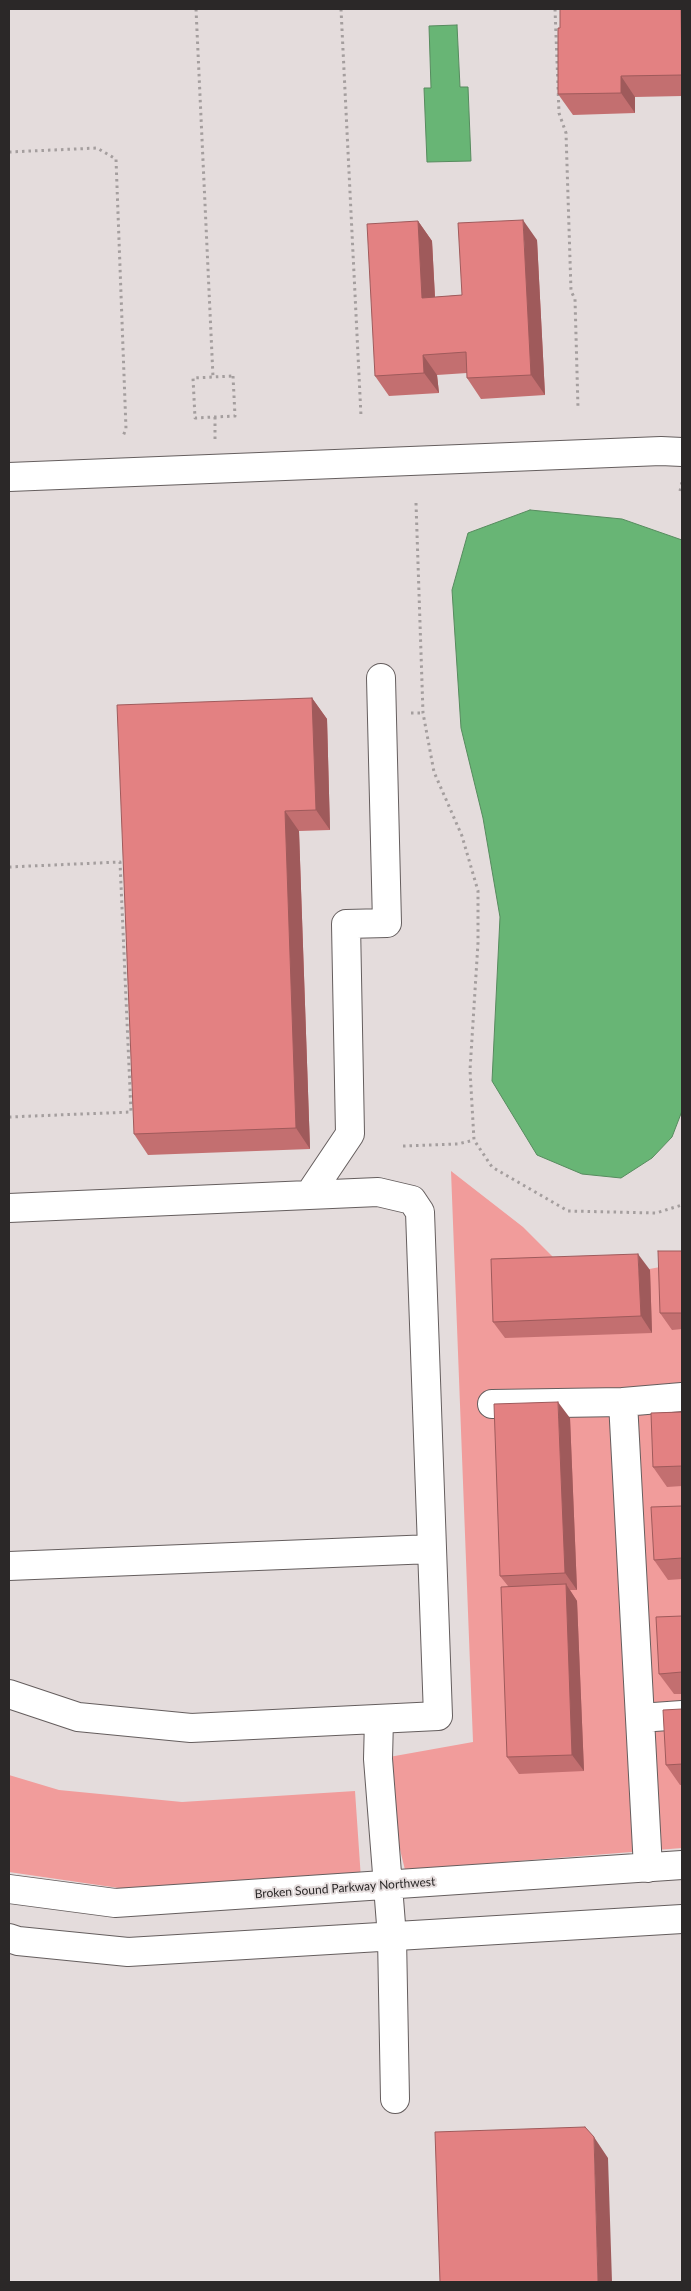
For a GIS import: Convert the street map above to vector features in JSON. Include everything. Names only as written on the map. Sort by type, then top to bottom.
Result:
[{"type":"street","points":[[9,477],[661,451],[682,452]]},
{"type":"street","points":[[308,1195],[350,1134],[346,924],[387,923],[381,678]]},
{"type":"street","points":[[9,1208],[378,1192],[412,1200],[420,1212],[438,1716],[191,1728],[78,1717],[9,1694]]},
{"type":"street","points":[[492,1404],[623,1402],[682,1397]]},
{"type":"street","points":[[623,1402],[648,1868]]},
{"type":"street","points":[[9,1566],[432,1549]]},
{"type":"street","points":[[640,1718],[682,1716]]},
{"type":"street","points":[[379,1719],[378,1759],[392,1937],[395,2099]]},
{"type":"street","name":"Broken Sound Parkway Northwest","points":[[9,1889],[115,1903],[682,1865]]},
{"type":"street","points":[[9,1938],[128,1952],[682,1919]]},
{"type":"path","points":[[196,9],[213,377]]},
{"type":"path","points":[[341,9],[361,416]]},
{"type":"path","points":[[555,9],[559,113],[566,133],[571,290],[575,299],[578,408]]},
{"type":"path","points":[[9,152],[97,148],[116,159],[126,429],[123,436]]},
{"type":"path","points":[[233,376],[235,416],[195,418],[193,378],[213,377],[233,376]]},
{"type":"path","points":[[416,503],[423,713],[434,772],[462,836],[478,891],[478,943],[470,1070],[474,1140],[492,1166],[568,1211],[656,1213],[682,1205]]},
{"type":"path","points":[[9,867],[120,862],[131,1112],[9,1117]]},
{"type":"path","points":[[403,1146],[458,1144],[474,1140]]},
{"type":"shaded area","points":[[457,25],[460,87],[468,87],[471,161],[427,162],[424,88],[431,88],[429,26]]},
{"type":"shaded area","points":[[530,510],[622,519],[682,540],[682,1111],[672,1137],[652,1158],[621,1178],[582,1174],[537,1155],[492,1081],[500,917],[483,818],[461,728],[452,590],[468,533]]},
{"type":"shaded area","points":[[451,1171],[523,1227],[561,1265],[633,1272],[682,1263],[682,1848],[405,1870],[378,1759],[473,1742]]},
{"type":"shaded area","points":[[9,1775],[59,1790],[182,1802],[355,1791],[361,1879],[160,1894],[9,1872]]},
{"type":"building","points":[[560,9],[681,9],[682,75],[621,76],[621,93],[558,94],[558,28],[560,28]]},
{"type":"building","points":[[523,220],[531,375],[467,378],[466,352],[423,355],[424,373],[375,376],[367,224],[418,221],[422,298],[462,295],[458,223]]},
{"type":"building","points":[[312,698],[316,810],[285,811],[296,1128],[134,1134],[117,705]]},
{"type":"building","points":[[658,1251],[682,1251],[682,1313],[660,1313]]},
{"type":"building","points":[[638,1254],[641,1316],[493,1322],[491,1259]]},
{"type":"building","points":[[558,1402],[565,1573],[500,1576],[494,1404]]},
{"type":"building","points":[[682,1412],[682,1466],[653,1467],[651,1413]]},
{"type":"building","points":[[682,1506],[682,1558],[654,1560],[651,1507]]},
{"type":"building","points":[[566,1584],[572,1755],[507,1757],[501,1587]]},
{"type":"building","points":[[682,1616],[682,1672],[659,1674],[656,1617]]},
{"type":"building","points":[[682,1709],[682,1764],[666,1765],[663,1710]]},
{"type":"building","points":[[585,2127],[594,2137],[598,2282],[440,2282],[435,2132]]}]
